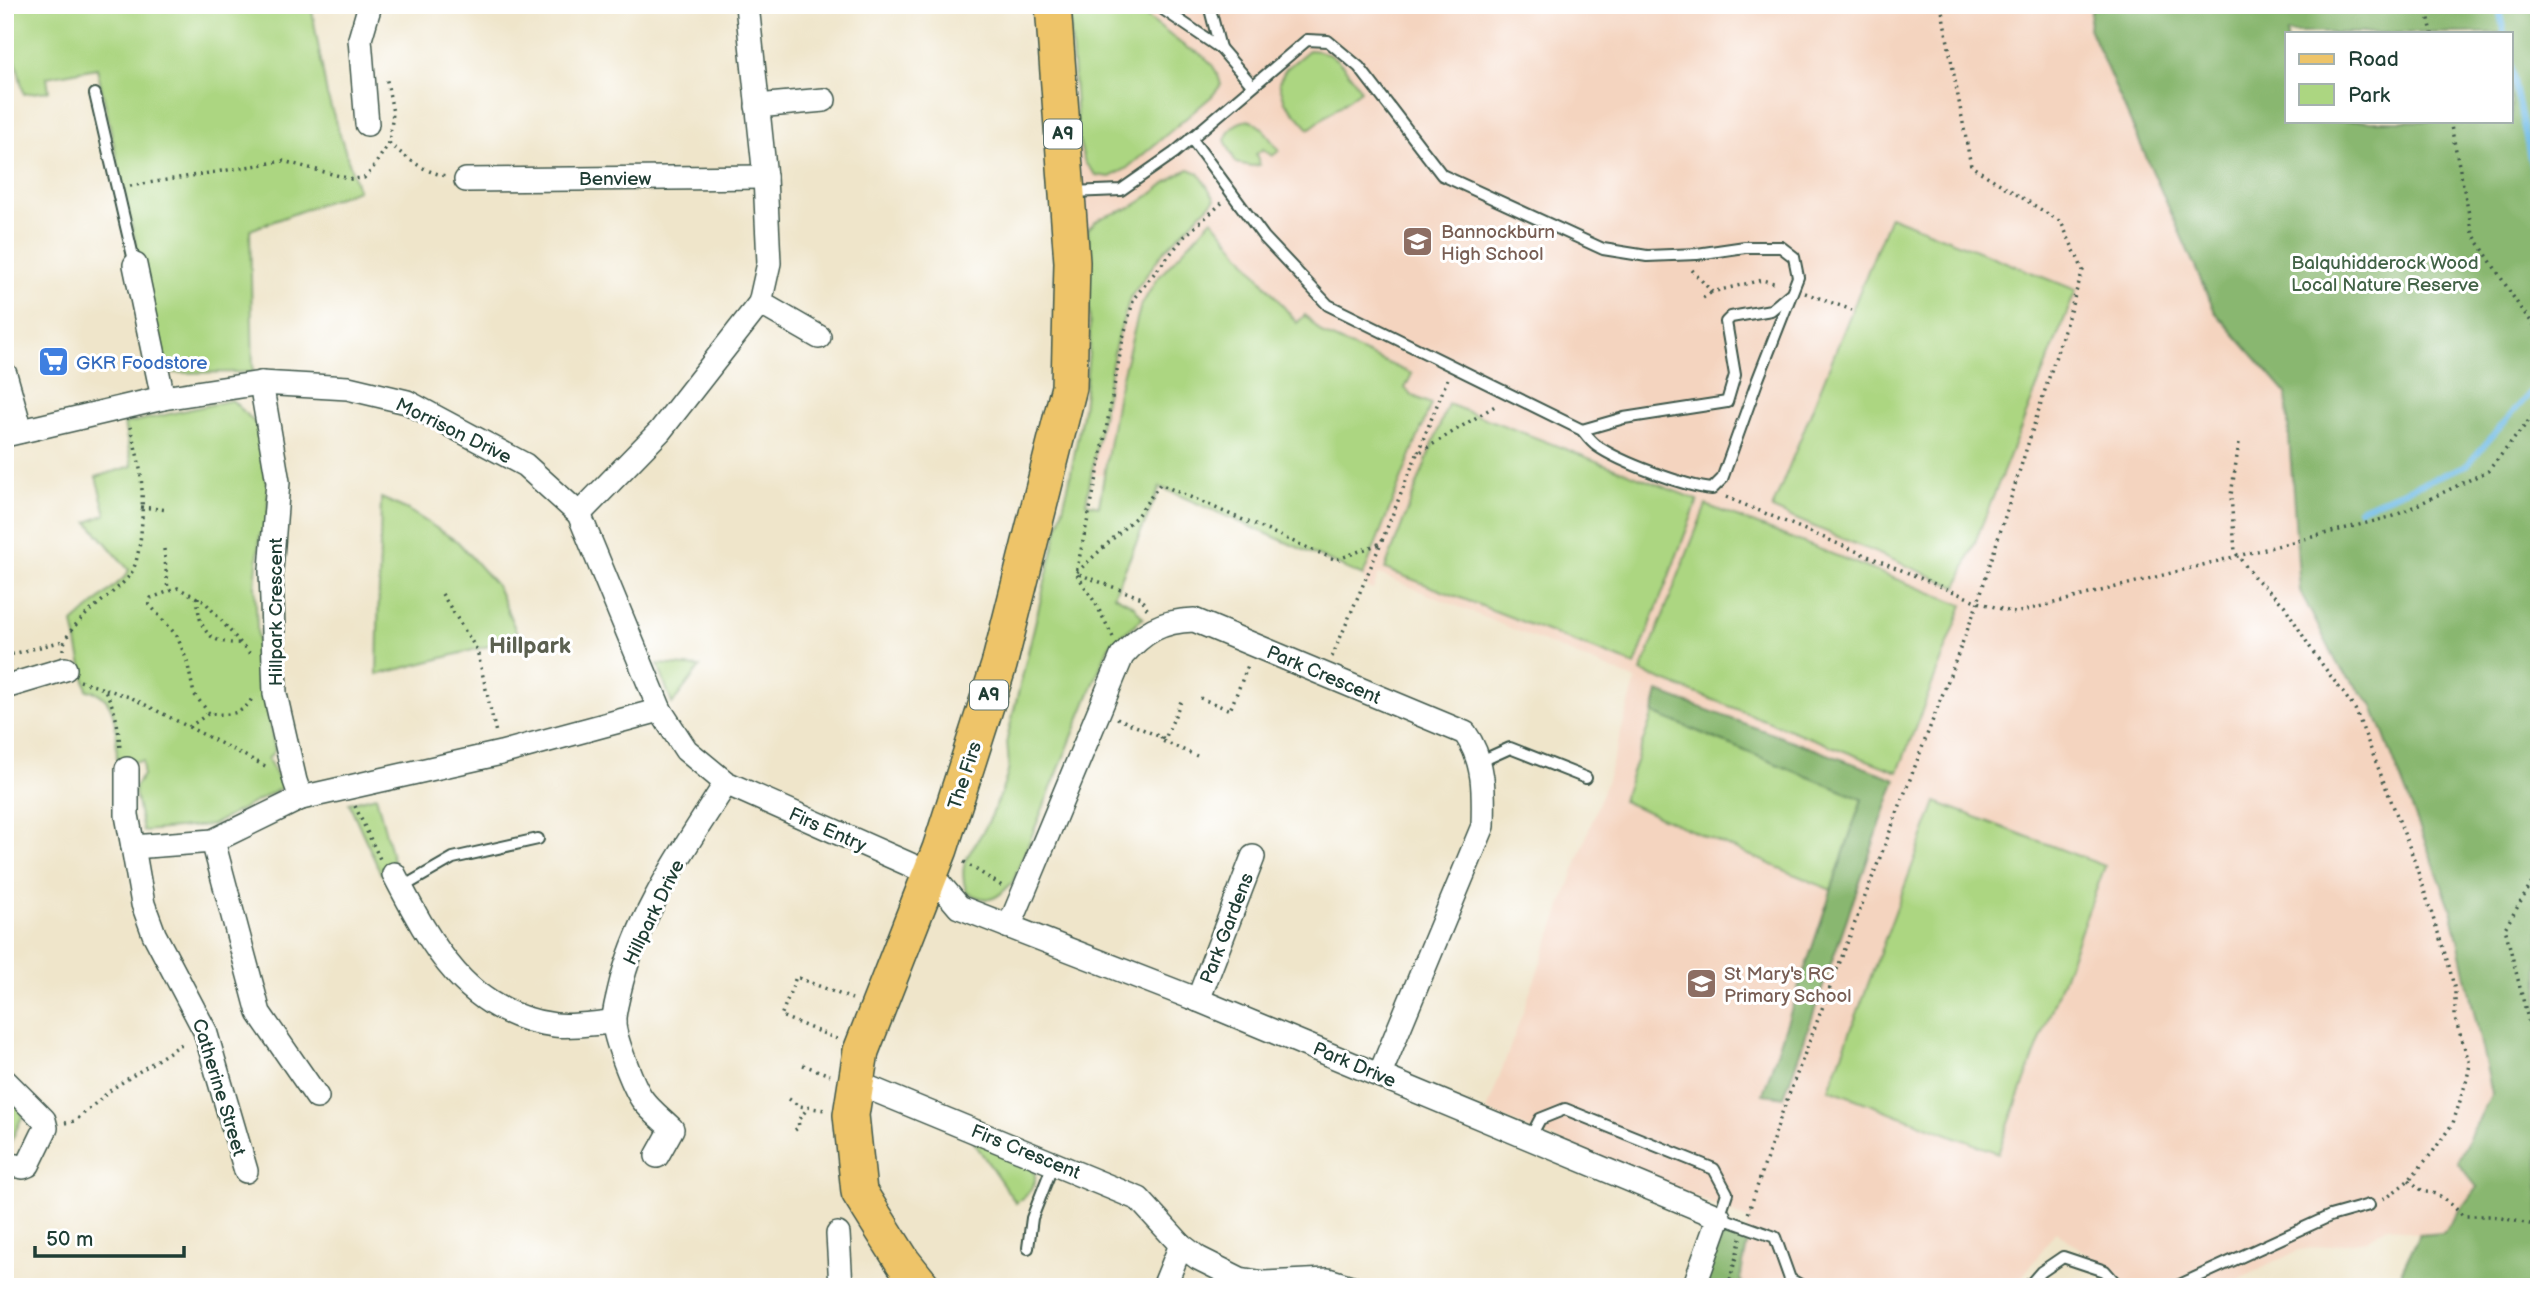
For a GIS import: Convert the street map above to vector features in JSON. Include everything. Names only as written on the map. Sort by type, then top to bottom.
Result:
[{"type":"main road","name":"A9","points":[[1053,5],[1068,192]]},
{"type":"main road","name":"The Firs","points":[[855,1089],[878,1009],[936,862],[999,665],[1069,387],[1072,262],[1068,192]]},
{"type":"main road","name":"A9","points":[[855,1089],[859,1192],[903,1262],[923,1287]]},
{"type":"street","points":[[367,124],[360,39],[370,5]]},
{"type":"street","points":[[579,514],[660,431],[760,303],[769,263],[765,177],[747,5]]},
{"type":"street","points":[[757,106],[824,100]]},
{"type":"street","name":"Benview","points":[[466,180],[765,177]]},
{"type":"street","points":[[135,265],[163,398]]},
{"type":"street","points":[[760,303],[819,338]]},
{"type":"street","points":[[5,374],[13,433]]},
{"type":"street","name":"Morrison Drive","points":[[13,433],[163,398],[261,383],[348,388],[407,402],[525,465],[579,514],[660,710],[686,750],[726,783]]},
{"type":"street","name":"Hillpark Crescent","points":[[261,383],[278,482],[271,570],[275,694],[298,789]]},
{"type":"street","name":"Park Crescent","points":[[1157,626],[1173,620],[1194,620],[1465,733],[1470,741],[1484,782],[1483,826],[1380,1074]]},
{"type":"street","points":[[1009,927],[1122,656],[1157,626]]},
{"type":"street","points":[[5,687],[65,669]]},
{"type":"street","points":[[133,847],[213,841],[298,789],[347,788],[501,753],[660,710]]},
{"type":"street","name":"Catherine Street","points":[[127,769],[127,815],[143,904],[154,934],[205,1031],[246,1171]]},
{"type":"street","name":"Firs Entry","points":[[726,783],[936,862]]},
{"type":"street","name":"Hillpark Drive","points":[[657,1156],[672,1129],[642,1098],[620,1049],[614,1022],[624,968],[638,936],[676,861],[726,783]]},
{"type":"street","points":[[213,841],[259,1013],[317,1097]]},
{"type":"street","name":"Park Gardens","points":[[1198,1000],[1253,857]]},
{"type":"street","name":"Park Drive","points":[[936,862],[959,907],[1380,1074],[1719,1217]]},
{"type":"street","points":[[398,881],[425,932],[452,970],[478,995],[514,1016],[556,1025],[614,1022]]},
{"type":"street","points":[[5,1081],[44,1119],[46,1128],[28,1165],[23,1167],[5,1164]]},
{"type":"street","name":"Firs Crescent","points":[[855,1089],[1054,1162],[1139,1199],[1181,1245],[1240,1279],[1263,1285],[1328,1280],[1351,1287]]},
{"type":"street","points":[[1695,1287],[1719,1217]]},
{"type":"street","points":[[838,1234],[841,1287]]},
{"type":"street","points":[[1164,1287],[1181,1245]]},
{"type":"lane","points":[[1157,5],[1220,48],[1252,85]]},
{"type":"lane","points":[[1209,5],[1220,48]]},
{"type":"lane","points":[[1068,192],[1121,190],[1174,153],[1191,138],[1252,85],[1307,40],[1328,41],[1359,67],[1442,175],[1602,249],[1647,256],[1697,254],[1745,247],[1781,247],[1794,257],[1798,277],[1722,479],[1712,489],[1694,487],[1636,464],[1596,446],[1582,430],[1328,305],[1264,237],[1191,138]]},
{"type":"lane","points":[[95,94],[135,265]]},
{"type":"lane","points":[[1582,430],[1624,418],[1727,402],[1735,375],[1726,322],[1731,317],[1771,310],[1792,291]]},
{"type":"lane","points":[[1478,762],[1510,748],[1586,778]]},
{"type":"lane","points":[[398,881],[453,858],[538,839]]},
{"type":"lane","points":[[1530,1138],[1540,1119],[1565,1109],[1714,1169],[1727,1193],[1719,1217],[1775,1237],[1790,1279],[1804,1287]]},
{"type":"lane","points":[[1028,1248],[1032,1217],[1054,1162]]},
{"type":"lane","points":[[2175,1287],[2330,1216],[2369,1205]]},
{"type":"lane","points":[[2028,1287],[2040,1272],[2063,1257],[2105,1271],[2119,1287]]},
{"type":"path","points":[[1728,1287],[1744,1227],[1782,1113],[1978,602],[2082,270],[2061,222],[1971,166],[1941,5]]},
{"type":"path","points":[[2426,5],[2432,32]]},
{"type":"path","points":[[117,188],[283,161],[351,179],[363,178],[371,171],[389,143],[393,113],[385,73]]},
{"type":"path","points":[[2450,122],[2473,234],[2521,309],[2539,331]]},
{"type":"path","points":[[389,143],[414,164],[433,173],[466,180]]},
{"type":"path","points":[[1122,656],[1096,604],[1076,573],[1123,338],[1134,299],[1185,236],[1232,194]]},
{"type":"path","points":[[1671,255],[1690,268],[1712,292]]},
{"type":"path","points":[[1703,298],[1712,292],[1762,280],[1852,310]]},
{"type":"path","points":[[1325,674],[1453,367]]},
{"type":"path","points":[[1417,454],[1511,395]]},
{"type":"path","points":[[125,407],[140,469],[141,508],[137,560],[131,574],[75,626],[64,641],[65,669],[73,679],[132,698],[298,789]]},
{"type":"path","points":[[1712,489],[1744,506],[1978,602],[2015,613],[2394,516],[2488,471],[2539,408]]},
{"type":"path","points":[[2239,443],[2231,495],[2235,552],[2254,577],[2284,605],[2313,652],[2355,709],[2411,850],[2449,967],[2455,990],[2455,1019],[2470,1064],[2468,1079],[2452,1123],[2432,1153],[2409,1180],[2389,1196],[2369,1205]]},
{"type":"path","points":[[1076,573],[1137,516],[1160,484],[1336,561],[1381,543]]},
{"type":"path","points":[[141,508],[168,510]]},
{"type":"path","points":[[164,549],[168,590]]},
{"type":"path","points":[[1076,573],[1142,598],[1157,626]]},
{"type":"path","points":[[254,663],[249,651],[198,597],[177,588],[151,598],[149,604],[177,636],[187,661],[194,694],[209,713],[225,716],[239,712],[251,701],[254,692]]},
{"type":"path","points":[[442,594],[477,650],[501,753]]},
{"type":"path","points":[[198,597],[202,624],[208,633],[225,644],[241,643]]},
{"type":"path","points":[[5,656],[64,641]]},
{"type":"path","points":[[1200,698],[1230,710],[1256,645]]},
{"type":"path","points":[[104,689],[119,724],[120,762],[127,769]]},
{"type":"path","points":[[1099,711],[1165,739],[1182,699]]},
{"type":"path","points":[[188,727],[209,713]]},
{"type":"path","points":[[1162,737],[1160,740],[1197,756]]},
{"type":"path","points":[[347,788],[385,871],[398,881]]},
{"type":"path","points":[[936,862],[984,874],[1021,898]]},
{"type":"path","points":[[2539,871],[2505,928],[2539,1063]]},
{"type":"path","points":[[789,1099],[799,1106],[809,1107],[855,1089],[780,1016],[796,977],[878,1009]]},
{"type":"path","points":[[46,1128],[75,1121],[112,1089],[150,1062],[205,1031]]},
{"type":"path","points":[[795,1130],[799,1127],[798,1120],[809,1107]]},
{"type":"path","points":[[2409,1180],[2424,1192],[2434,1192],[2443,1197],[2463,1216],[2492,1216],[2539,1226]]},
{"type":"shaded area","points":[[1069,5],[2092,5],[2089,28],[2215,312],[2286,393],[2300,591],[2338,665],[2372,704],[2451,909],[2492,1093],[2458,1162],[2477,1187],[2443,1233],[2419,1235],[2387,1226],[2367,1240],[2299,1250],[2224,1287],[2131,1287],[2056,1231],[2015,1287],[1725,1287],[1750,1220],[1487,1111],[1608,777],[1636,680],[1379,574],[1373,590],[1368,588],[1362,576],[1160,488],[1072,469],[1089,356]]},
{"type":"green space","points":[[5,5],[311,5],[327,95],[358,190],[250,230],[253,372],[164,373],[97,68],[47,77],[49,91],[24,94],[5,17]]},
{"type":"green space","points":[[1069,5],[1131,5],[1187,48],[1205,57],[1217,72],[1221,85],[1212,96],[1126,169],[1110,177],[1096,175],[1085,163],[1078,137]]},
{"type":"green space","name":"Balquhidderock Wood Local Nature Reserve","points":[[2092,5],[2539,5],[2539,1287],[2394,1287],[2419,1235],[2443,1233],[2477,1187],[2457,1162],[2492,1093],[2451,909],[2372,704],[2338,665],[2300,591],[2286,393],[2215,312],[2089,28]]},
{"type":"green space","points":[[1309,50],[1334,57],[1361,90],[1309,129],[1285,102],[1279,82],[1286,69]]},
{"type":"green space","points":[[1251,120],[1263,129],[1279,151],[1272,156],[1263,149],[1256,154],[1260,165],[1252,166],[1236,163],[1225,140],[1235,125]]},
{"type":"green space","points":[[1189,169],[1199,173],[1215,199],[1163,252],[1130,298],[1115,347],[1086,503],[1099,506],[1118,392],[1140,308],[1156,280],[1212,219],[1297,323],[1305,315],[1323,334],[1412,374],[1405,388],[1411,395],[1431,404],[1363,576],[1160,487],[1114,595],[1133,605],[1143,618],[1109,646],[1013,882],[997,896],[982,898],[967,893],[964,865],[991,816],[1008,772],[1007,739],[1069,483],[1083,409],[1090,342],[1088,229],[1103,217],[1135,205]]},
{"type":"green space","points":[[1890,216],[2076,290],[1957,587],[1772,509]]},
{"type":"green space","points":[[232,400],[256,424],[268,487],[268,522],[260,535],[255,585],[259,670],[275,750],[268,759],[283,787],[212,825],[143,831],[134,788],[143,775],[143,761],[117,763],[116,730],[111,708],[98,693],[87,690],[73,623],[126,576],[129,570],[88,522],[106,514],[96,477],[132,466],[124,424]]},
{"type":"green space","points":[[1448,404],[1698,500],[1635,665],[1385,569]]},
{"type":"green space","points":[[381,498],[408,510],[458,542],[497,586],[519,638],[377,675]]},
{"type":"green space","points":[[1706,505],[1963,605],[1898,772],[1641,672]]},
{"type":"green space","points":[[658,664],[700,667],[672,704]]},
{"type":"green space","points":[[1658,692],[1896,779],[1784,1097],[1763,1094],[1862,799],[1653,713]]},
{"type":"green space","points":[[1653,713],[1862,799],[1831,890],[1622,801]]},
{"type":"green space","points":[[376,796],[394,864],[381,874],[349,803]]},
{"type":"green space","points":[[1936,802],[2105,866],[1998,1153],[1829,1089]]},
{"type":"green space","points":[[5,1093],[25,1111],[6,1152],[5,1152]]},
{"type":"green space","points":[[971,1138],[1029,1163],[1035,1180],[1016,1203]]},
{"type":"green space","points":[[1725,1230],[1748,1240],[1740,1279],[1744,1287],[1703,1287]]},
{"type":"waterway","points":[[2498,5],[2504,32]]},
{"type":"waterway","points":[[2512,71],[2539,202]]},
{"type":"waterway","points":[[2359,509],[2467,465],[2539,383]]},
{"type":"place","name":"Bannockburn High School","points":[[1418,242]]},
{"type":"place","name":"GKR Foodstore","points":[[53,362]]},
{"type":"place","name":"St Mary's RC Primary School","points":[[1701,984]]},
{"type":"district","name":"Hillpark","points":[[530,645]]}]
